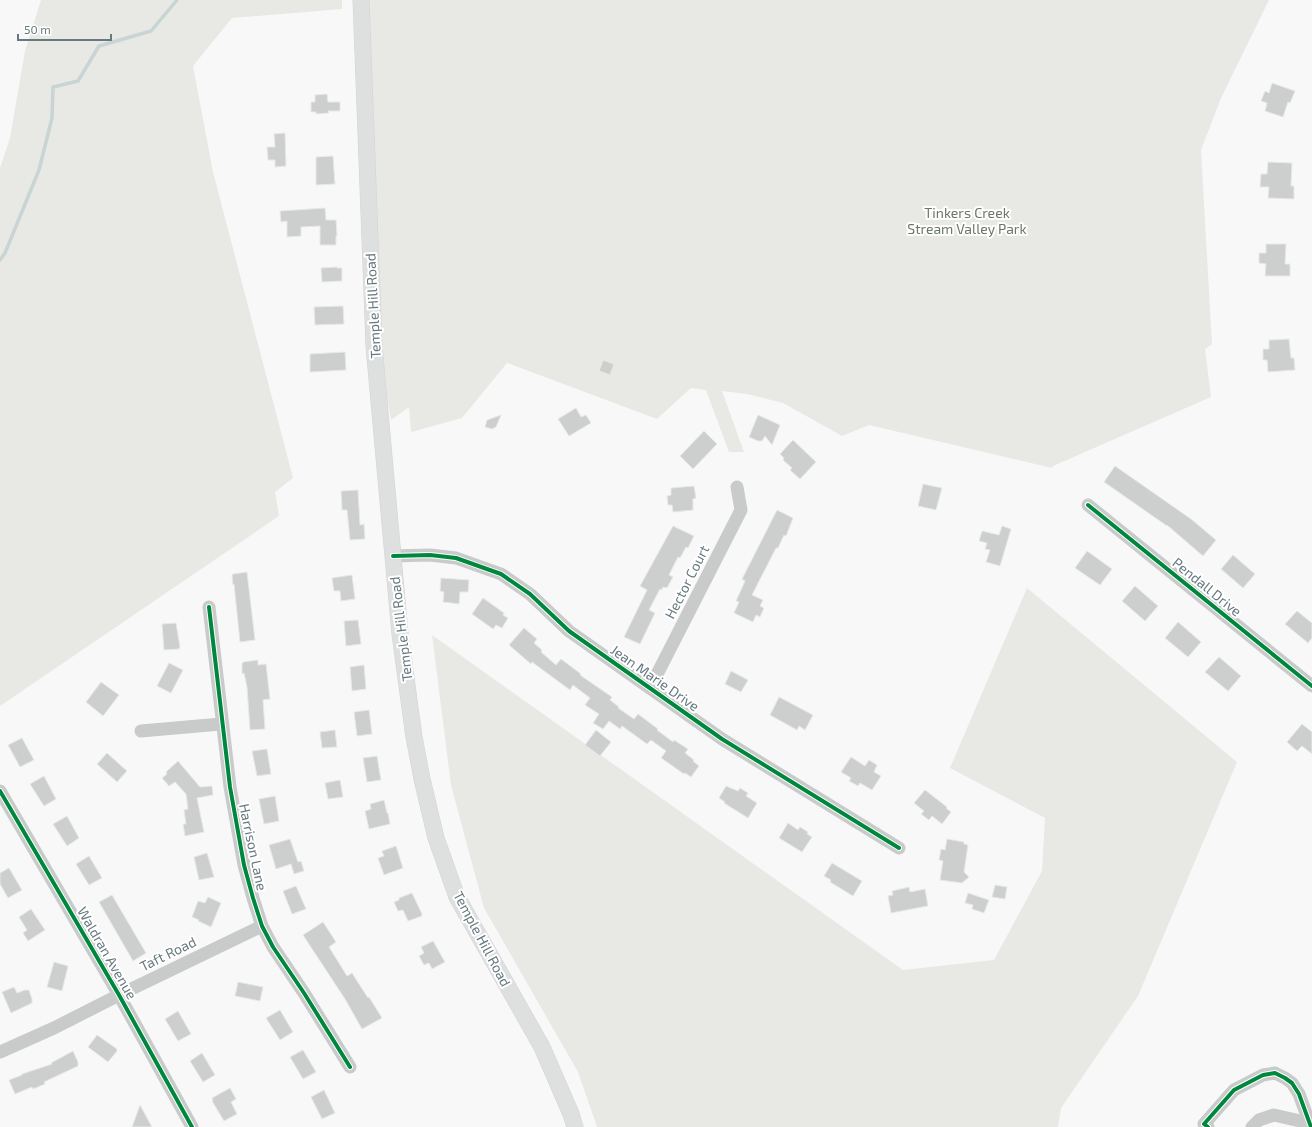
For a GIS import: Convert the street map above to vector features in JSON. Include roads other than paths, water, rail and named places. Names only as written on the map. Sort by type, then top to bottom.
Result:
[{"type":"main road","name":"Temple Hill Road","points":[[360,0],[374,346],[400,634],[414,737],[436,838],[457,897],[542,1047],[569,1107],[574,1127]]},
{"type":"street","name":"Hector Court","points":[[650,688],[741,510],[737,488]]},
{"type":"street","name":"Pendall Drive","points":[[1088,505],[1312,686]]},
{"type":"street","name":"Jean Marie Drive","points":[[393,556],[430,555],[456,558],[501,574],[530,594],[569,631],[722,739],[899,848]]},
{"type":"street","name":"Harrison Lane","points":[[208,607],[221,724],[238,837],[262,926],[276,952],[304,993],[350,1067]]},
{"type":"street","points":[[141,731],[221,724]]},
{"type":"street","name":"Waldran Avenue","points":[[0,791],[119,995],[192,1127]]},
{"type":"street","name":"Taft Road","points":[[0,1052],[54,1028],[262,926]]},
{"type":"street","points":[[1208,1127],[1204,1124],[1234,1090],[1263,1075],[1275,1074],[1292,1083],[1299,1094],[1310,1125]]},
{"type":"street","points":[[1252,1127],[1259,1120],[1274,1115],[1310,1125]]},
{"type":"waterway","points":[[0,260],[5,253],[39,170],[52,118],[53,87],[78,81],[99,46],[151,31],[177,0]]},
{"type":"park label","name":"Tinkers Creek Stream Valley Park","points":[[967,222]]}]
